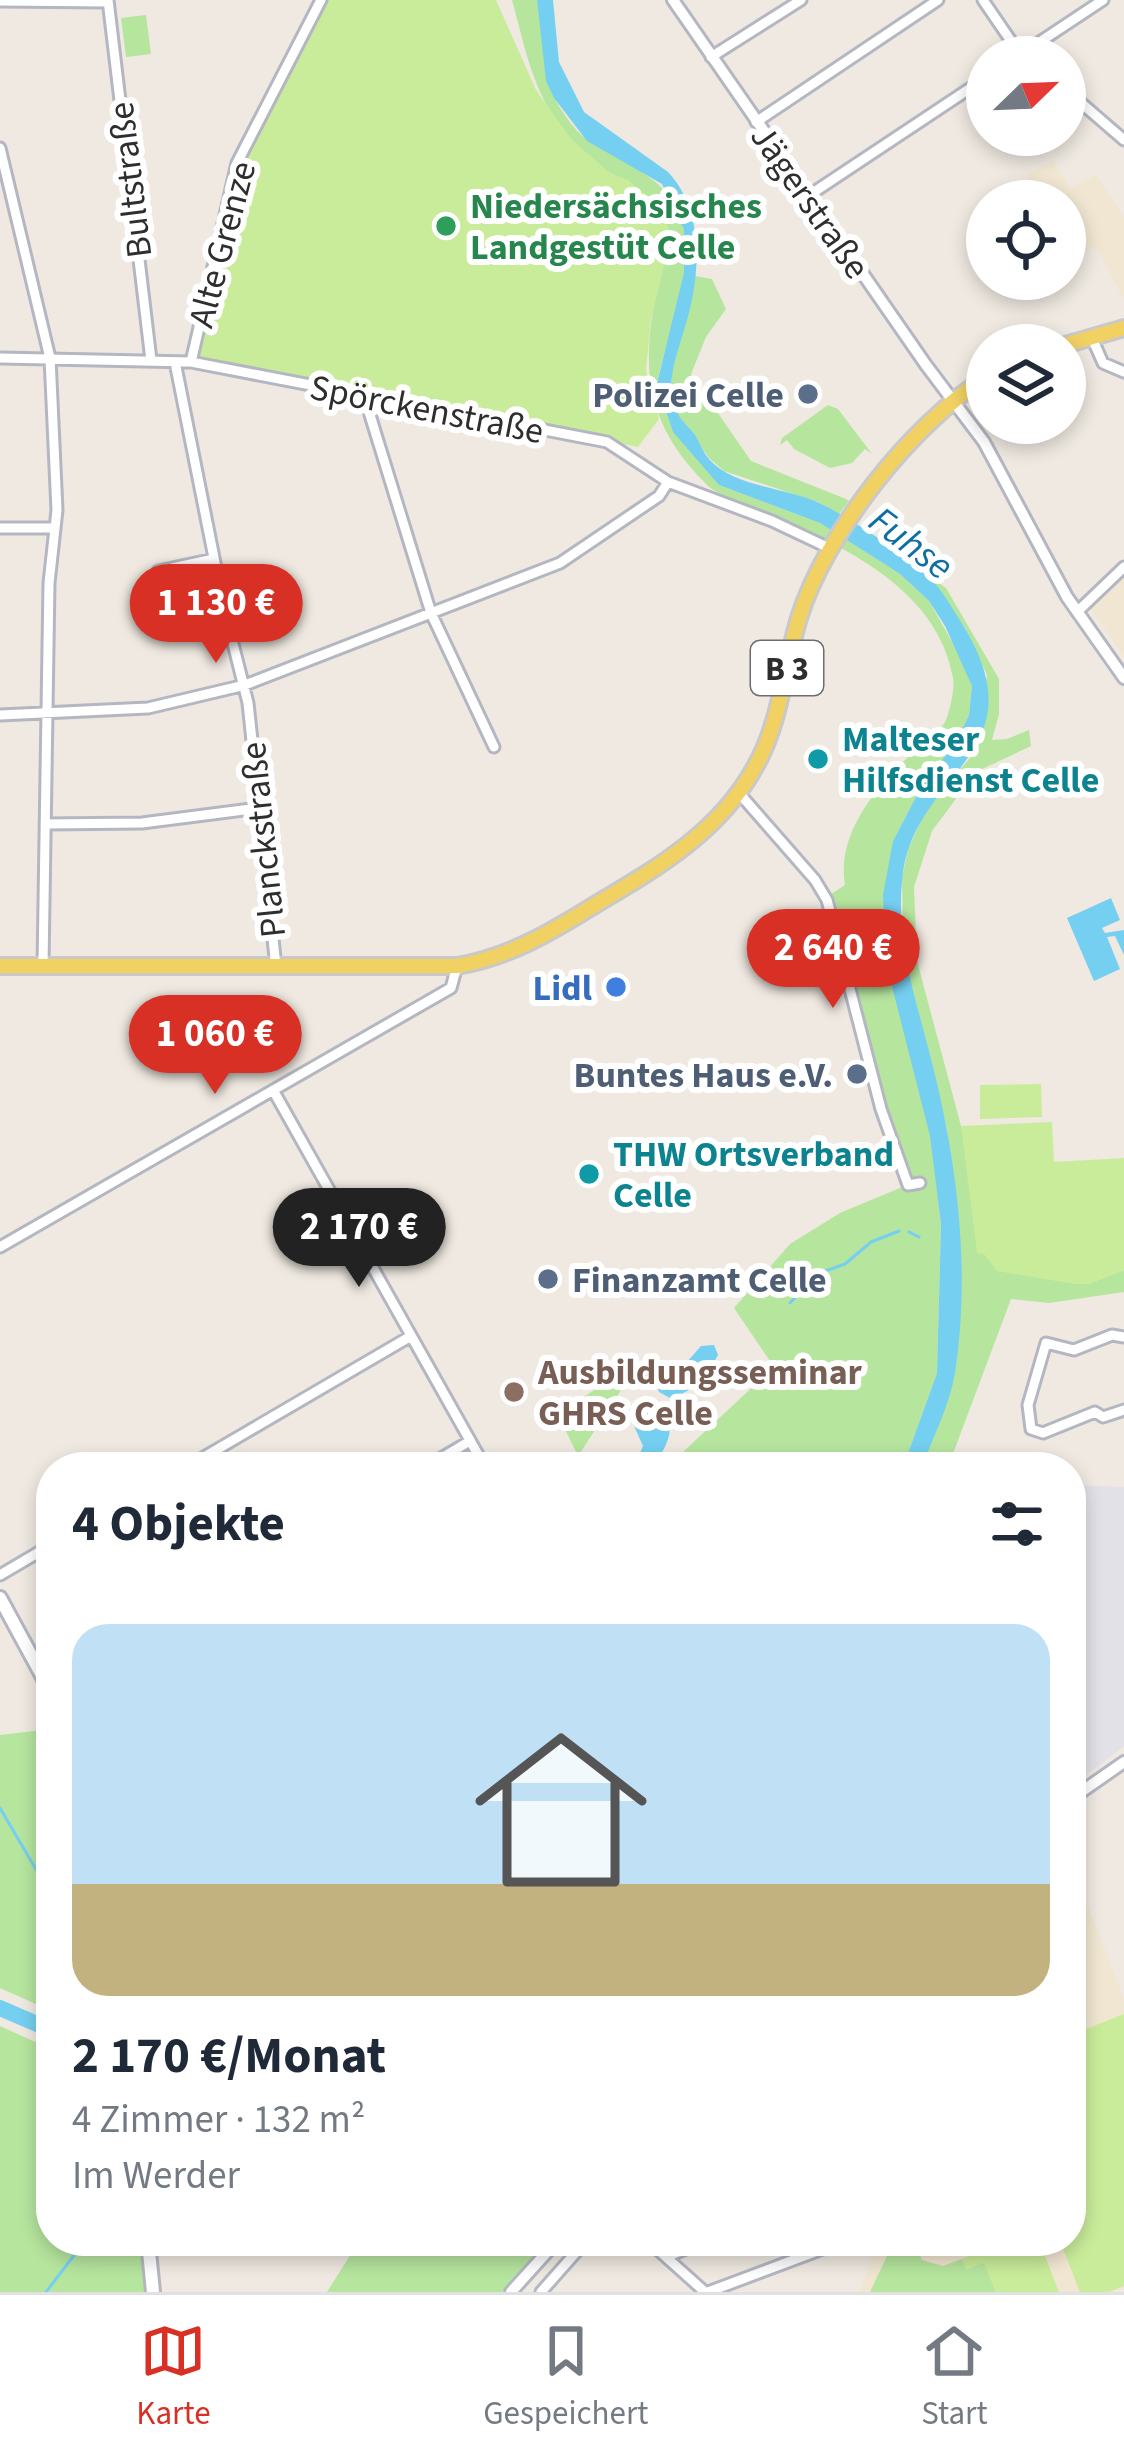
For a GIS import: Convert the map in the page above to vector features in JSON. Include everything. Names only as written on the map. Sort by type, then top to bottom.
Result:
[{"type":"main road","points":[[1086,338],[1124,328]]},
{"type":"main road","points":[[831,545],[952,400],[966,390]]},
{"type":"main road","name":"B 3","points":[[0,966],[458,966],[520,947],[615,893],[709,828],[739,793],[767,741],[799,620],[831,545]]},
{"type":"main road","points":[[0,1598],[36,1664]]},
{"type":"main road","points":[[149,2256],[153,2292]]},
{"type":"street","name":"Alte Grenze","points":[[191,362],[237,164],[321,0]]},
{"type":"street","name":"Jägerstraße","points":[[673,0],[999,465],[1077,612],[1124,678]]},
{"type":"street","points":[[711,57],[801,0]]},
{"type":"street","points":[[756,122],[938,0]]},
{"type":"street","points":[[983,0],[1009,36]]},
{"type":"street","points":[[1052,36],[1102,0]]},
{"type":"street","points":[[0,1],[108,1]]},
{"type":"street","name":"Bultstraße","points":[[108,1],[151,360]]},
{"type":"street","points":[[808,196],[966,91]]},
{"type":"street","points":[[1086,107],[1124,140]]},
{"type":"street","points":[[0,148],[50,358],[57,510],[49,583],[44,966]]},
{"type":"street","points":[[1091,336],[1103,363],[1124,372]]},
{"type":"street","name":"Spörckenstraße","points":[[0,358],[191,362],[608,442],[668,482],[831,545]]},
{"type":"street","name":"Planckstraße","points":[[175,362],[214,559],[245,685],[276,967]]},
{"type":"street","points":[[372,399],[370,415],[430,613],[494,747]]},
{"type":"street","points":[[0,715],[148,709],[245,685],[581,551],[659,496],[668,482]]},
{"type":"street","points":[[0,528],[54,528]]},
{"type":"street","points":[[158,571],[214,559]]},
{"type":"street","points":[[1077,612],[1124,567]]},
{"type":"street","points":[[739,793],[776,832],[827,900],[881,1109],[908,1185],[920,1183]]},
{"type":"street","points":[[45,824],[142,823],[259,808]]},
{"type":"street","points":[[0,1247],[451,988],[458,966]]},
{"type":"street","points":[[273,1090],[476,1452]]},
{"type":"street","points":[[1124,1337],[1112,1335],[1074,1350],[1046,1343],[1028,1405],[1031,1429],[1043,1433],[1095,1412],[1103,1418],[1124,1410]]},
{"type":"street","points":[[221,1452],[411,1336]]},
{"type":"street","points":[[451,1452],[470,1441]]},
{"type":"street","points":[[0,1575],[36,1554]]},
{"type":"street","points":[[1086,1789],[1124,1762]]},
{"type":"street","points":[[511,2292],[543,2256]]},
{"type":"street","points":[[541,2292],[573,2256]]},
{"type":"street","points":[[666,2257],[707,2292],[804,2256]]},
{"type":"shaded area","points":[[1053,160],[1065,180],[1030,180],[1027,175]]},
{"type":"shaded area","points":[[1096,175],[1124,217],[1124,300],[1096,246],[1086,251],[1086,180]]},
{"type":"shaded area","points":[[1124,560],[1124,657],[1085,600]]},
{"type":"shaded area","points":[[1086,1486],[1124,1487],[1124,1746],[1086,1775]]},
{"type":"shaded area","points":[[1086,1900],[1124,1999],[1124,2288],[1113,2292],[859,2292],[873,2256],[1086,2256]]},
{"type":"green space","name":"Niedersächsisches Landgestüt Celle","points":[[324,0],[496,0],[536,90],[571,139],[611,174],[628,180],[664,214],[671,238],[651,319],[646,370],[659,419],[638,447],[195,360],[239,164]]},
{"type":"green space","points":[[512,0],[537,0],[549,79],[556,101],[572,124],[587,139],[655,182],[677,208],[685,263],[657,383],[719,485],[820,523],[900,574],[929,601],[972,686],[969,715],[957,741],[918,793],[893,841],[910,1048],[931,1136],[941,1224],[937,1373],[908,1452],[683,1452],[774,1367],[734,1308],[790,1244],[840,1213],[907,1185],[822,900],[845,885],[847,847],[873,796],[945,722],[953,678],[943,646],[906,593],[852,554],[711,489],[685,461],[659,414],[649,366],[653,313],[668,245],[666,222],[651,199],[576,145],[559,125],[533,74]]},
{"type":"green space","points":[[146,15],[151,54],[126,57],[121,18]]},
{"type":"green space","points":[[695,276],[712,279],[726,309],[706,337],[691,374],[751,461],[846,499],[839,514],[818,502],[724,471],[675,411],[671,373]]},
{"type":"green space","points":[[828,405],[838,409],[872,454],[865,449],[852,463],[830,468],[794,449],[787,440],[780,445],[782,438]]},
{"type":"green space","points":[[929,576],[946,588],[999,679],[999,714],[992,740],[1029,730],[1031,746],[976,772],[932,831],[914,887],[917,961],[961,1126],[984,1253],[995,1265],[1088,1284],[1124,1270],[1124,1292],[1049,1303],[1011,1299],[954,1452],[927,1452],[954,1377],[961,1254],[947,1129],[903,951],[902,877],[924,813],[981,738],[987,675],[965,628]]},
{"type":"green space","points":[[1041,1084],[1042,1117],[980,1119],[980,1085]]},
{"type":"green space","points":[[1052,1122],[1054,1162],[1124,1158],[1124,1270],[1088,1284],[997,1271],[984,1254],[977,1253],[961,1126]]},
{"type":"green space","points":[[619,1375],[627,1381],[581,1452],[576,1452],[557,1413]]},
{"type":"green space","points":[[36,1731],[36,2004],[0,1988],[0,1735]]},
{"type":"green space","points":[[1124,2014],[1124,2286],[1109,2292],[1080,2292],[1066,2256],[1086,2256],[1086,2029]]},
{"type":"green space","points":[[0,2026],[36,2042],[36,2256],[142,2256],[145,2292],[0,2292]]},
{"type":"green space","points":[[350,2256],[536,2256],[502,2292],[327,2292]]},
{"type":"green space","points":[[887,2256],[920,2256],[943,2266],[962,2259],[967,2269],[984,2262],[996,2292],[870,2292]]},
{"type":"green space","points":[[1045,2256],[1059,2292],[996,2292],[984,2263],[966,2269],[962,2259]]},
{"type":"water","points":[[537,0],[553,0],[559,62],[584,112],[668,172],[689,206],[696,267],[672,393],[680,417],[707,456],[745,481],[829,508],[921,569],[961,622],[983,667],[988,703],[982,733],[927,812],[911,843],[902,881],[905,949],[948,1136],[961,1255],[955,1373],[928,1452],[908,1452],[937,1373],[941,1224],[930,1136],[885,959],[883,895],[893,841],[918,793],[957,740],[969,715],[972,686],[929,601],[900,574],[820,523],[719,485],[673,432],[657,383],[684,273],[684,229],[662,184],[587,141],[546,81]]},
{"type":"water","points":[[1111,898],[1120,920],[1102,928],[1105,933],[1124,930],[1124,955],[1115,936],[1107,937],[1120,969],[1094,981],[1067,918]]},
{"type":"water","points":[[714,1345],[718,1355],[702,1383],[672,1399],[659,1392],[656,1382],[687,1362],[701,1346]]},
{"type":"water","points":[[652,1407],[667,1419],[669,1434],[662,1452],[640,1452],[643,1446],[630,1417],[641,1408]]},
{"type":"waterway","points":[[790,1303],[817,1274],[845,1264],[871,1242],[899,1231]]},
{"type":"waterway","points":[[909,1232],[919,1237]]},
{"type":"waterway","points":[[0,1808],[36,1869]]},
{"type":"waterway","name":"Fuhse","points":[[0,2008],[36,2024]]},
{"type":"waterway","points":[[46,2292],[74,2256]]},
{"type":"place","name":"Niedersächsisches Landgestüt Celle","points":[[446,226]]},
{"type":"place","name":"Polizei Celle","points":[[808,394]]},
{"type":"place","name":"Malteser Hilfsdienst Celle","points":[[818,759]]},
{"type":"place","name":"Lidl","points":[[616,987]]},
{"type":"place","name":"Buntes Haus e.V.","points":[[857,1074]]},
{"type":"place","name":"THW Ortsverband Celle","points":[[589,1174]]},
{"type":"place","name":"Finanzamt Celle","points":[[548,1279]]},
{"type":"place","name":"Ausbildungsseminar GHRS Celle","points":[[514,1392]]}]
